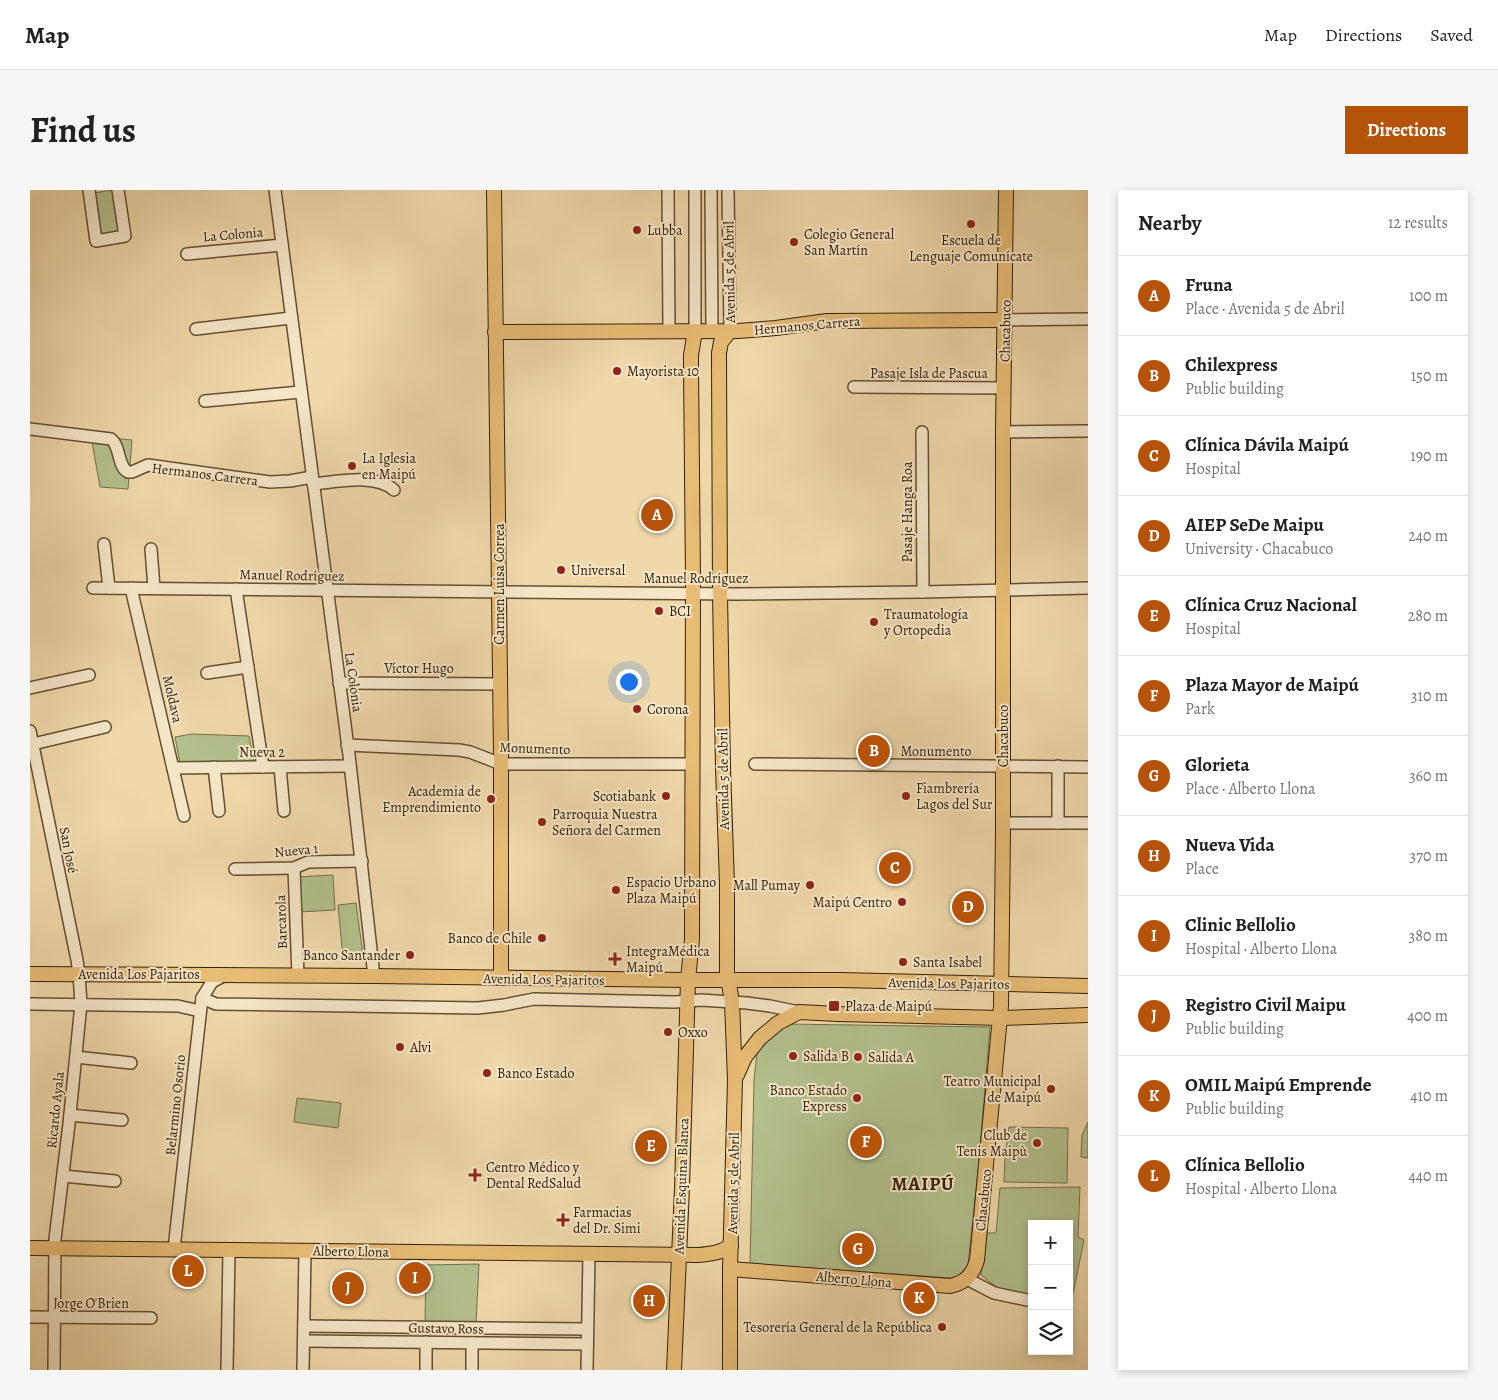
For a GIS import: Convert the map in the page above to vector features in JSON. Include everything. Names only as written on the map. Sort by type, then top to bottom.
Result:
[{"type":"main road","name":"Carmen Luisa Correa","points":[[494,190],[502,978]]},
{"type":"main road","name":"Chacabuco","points":[[967,1279],[976,1267],[977,1260],[1001,1018],[1006,190]]},
{"type":"main road","name":"Hermanos Carrera","points":[[495,332],[730,331],[762,330],[827,321],[1005,320]]},
{"type":"main road","points":[[687,1002],[692,939],[693,594],[691,355],[695,331]]},
{"type":"main road","name":"Avenida 5 de Abril","points":[[730,331],[721,342],[719,353],[720,594],[727,884],[727,972],[732,1002],[735,1080],[730,1269],[730,1370]]},
{"type":"main road","name":"Avenida Los Pajaritos","points":[[30,974],[841,980],[1088,986]]},
{"type":"main road","name":"Avenida Esquina Blanca","points":[[674,1370],[687,1002]]},
{"type":"main road","points":[[735,1080],[745,1057],[760,1038],[778,1023],[799,1012]]},
{"type":"main road","name":"Avenida Los Pajaritos","points":[[799,1012],[1001,1018],[1088,1015]]},
{"type":"main road","name":"Alberto Llona","points":[[30,1248],[679,1255],[712,1254],[724,1251],[731,1246]]},
{"type":"main road","name":"Alberto Llona","points":[[730,1269],[944,1286],[956,1285],[967,1279]]},
{"type":"street","points":[[89,190],[96,241],[125,236],[118,190]]},
{"type":"street","name":"La Colonia","points":[[275,190],[362,860],[374,976]]},
{"type":"street","points":[[668,190],[669,331]]},
{"type":"street","points":[[695,190],[695,331]]},
{"type":"street","points":[[711,190],[712,330]]},
{"type":"street","name":"Avenida 5 de Abril","points":[[728,190],[730,331]]},
{"type":"street","name":"La Colonia","points":[[187,254],[282,245]]},
{"type":"street","points":[[196,329],[291,318]]},
{"type":"street","name":"Hermanos Carrera","points":[[1005,320],[1088,319]]},
{"type":"street","name":"Pasaje Isla de Pascua","points":[[854,387],[1004,388]]},
{"type":"street","points":[[204,401],[300,392]]},
{"type":"street","name":"Hermanos Carrera","points":[[30,429],[111,439],[115,443],[123,468],[128,472],[148,465],[270,482],[313,481]]},
{"type":"street","points":[[1004,432],[1088,431]]},
{"type":"street","name":"Pasaje Hanga Roa","points":[[922,432],[923,592]]},
{"type":"street","points":[[313,481],[379,481],[394,490]]},
{"type":"street","points":[[104,544],[109,588]]},
{"type":"street","points":[[151,549],[154,588]]},
{"type":"street","name":"Manuel Rodríguez","points":[[93,588],[720,594],[1088,588]]},
{"type":"street","name":"Moldava","points":[[132,588],[184,816]]},
{"type":"street","points":[[236,589],[263,767]]},
{"type":"street","points":[[207,672],[248,668]]},
{"type":"street","points":[[30,688],[90,675]]},
{"type":"street","name":"Víctor Hugo","points":[[339,683],[500,684]]},
{"type":"street","points":[[33,744],[105,727]]},
{"type":"street","name":"San José","points":[[30,731],[79,974]]},
{"type":"street","name":"Monumento","points":[[347,745],[459,750],[470,752],[501,764],[693,764]]},
{"type":"street","name":"Monumento","points":[[755,764],[1088,767]]},
{"type":"street","name":"Nueva 2","points":[[174,768],[350,766]]},
{"type":"street","points":[[1058,766],[1058,823]]},
{"type":"street","points":[[214,767],[219,811]]},
{"type":"street","points":[[280,767],[284,811]]},
{"type":"street","points":[[1003,823],[1088,823]]},
{"type":"street","name":"Nueva 1","points":[[235,869],[294,868],[308,862],[362,860]]},
{"type":"street","name":"Barcarola","points":[[294,868],[298,976]]},
{"type":"street","name":"Ricardo Ayala","points":[[54,1370],[55,1248],[81,1004],[79,974]]},
{"type":"street","points":[[202,998],[212,982],[225,975]]},
{"type":"street","name":"Avenida Los Pajaritos","points":[[202,998],[216,1004],[422,1008],[478,1008],[534,999],[687,1002],[701,1000],[770,1006],[799,1012]]},
{"type":"street","name":"Belarmino Osorio","points":[[174,1250],[202,998]]},
{"type":"street","points":[[30,1004],[178,1006],[200,1011]]},
{"type":"street","points":[[76,1058],[131,1063]]},
{"type":"street","points":[[70,1116],[122,1120]]},
{"type":"street","points":[[63,1176],[115,1181]]},
{"type":"street","points":[[228,1370],[229,1250]]},
{"type":"street","points":[[303,1370],[305,1251]]},
{"type":"street","points":[[587,1370],[589,1254]]},
{"type":"street","points":[[967,1279],[994,1293],[1028,1300]]},
{"type":"street","name":"Jorge O'Brien","points":[[30,1317],[151,1318]]},
{"type":"street","name":"Gustavo Ross","points":[[304,1326],[587,1329]]},
{"type":"street","name":"Gustavo Ross","points":[[304,1341],[587,1344]]},
{"type":"street","points":[[426,1342],[426,1370]]},
{"type":"street","points":[[472,1343],[472,1370]]},
{"type":"green space","points":[[113,190],[120,232],[100,234],[94,193]]},
{"type":"green space","points":[[91,436],[132,440],[128,489],[100,487]]},
{"type":"green space","points":[[192,734],[249,736],[254,762],[180,763],[175,737]]},
{"type":"green space","points":[[333,875],[335,910],[299,912],[297,877]]},
{"type":"green space","points":[[356,903],[363,955],[343,958],[338,905]]},
{"type":"green space","points":[[785,1024],[990,1027],[968,1265],[959,1276],[951,1278],[750,1264],[754,1080],[757,1053]]},
{"type":"green space","points":[[297,1098],[341,1103],[338,1128],[294,1122]]},
{"type":"green space","points":[[1088,1122],[1088,1158],[1081,1157],[1082,1135]]},
{"type":"green space","name":"Club de Tenis Maipù","points":[[1009,1127],[1068,1128],[1067,1183],[1004,1182]]},
{"type":"green space","points":[[1080,1187],[1078,1237],[1084,1240],[1073,1293],[1073,1220],[1028,1220],[1028,1296],[1004,1293],[981,1275],[985,1233],[996,1233],[1000,1188]]},
{"type":"green space","points":[[479,1264],[476,1324],[425,1322],[426,1265]]},
{"type":"place","name":"Escuela de Lenguaje Comunícate","points":[[971,224]]},
{"type":"place","name":"Lubba","points":[[637,230]]},
{"type":"place","name":"Colegio General San Martín","points":[[794,242]]},
{"type":"place","name":"Mayorista 10","points":[[617,371]]},
{"type":"place","name":"La Iglesia en Maipú","points":[[352,466]]},
{"type":"place","name":"Fruna","points":[[657,515]]},
{"type":"place","name":"Universal","points":[[561,570]]},
{"type":"place","name":"BCI","points":[[659,611]]},
{"type":"place","name":"Traumatología y Ortopedia","points":[[874,622]]},
{"type":"place","name":"Corona","points":[[637,709]]},
{"type":"place","name":"Chilexpress","points":[[874,751]]},
{"type":"place","name":"Scotiabank","points":[[666,796]]},
{"type":"place","name":"Fiambrería Lagos del Sur","points":[[906,796]]},
{"type":"place","name":"Academia de Emprendimiento","points":[[491,799]]},
{"type":"place","name":"Parroquia Nuestra Señora del Carmen","points":[[542,822]]},
{"type":"place","name":"Clínica Dávila Maipú","points":[[895,868]]},
{"type":"place","name":"Mall Pumay","points":[[810,885]]},
{"type":"place","name":"Espacio Urbano Plaza Maipú","points":[[616,890]]},
{"type":"place","name":"Maipú Centro","points":[[902,902]]},
{"type":"place","name":"AIEP SeDe Maipu","points":[[968,907]]},
{"type":"place","name":"Banco de Chile","points":[[542,938]]},
{"type":"place","name":"Banco Santander","points":[[410,955]]},
{"type":"place","name":"IntegraMédica Maipú","points":[[615,959]]},
{"type":"place","name":"Santa Isabel","points":[[903,962]]},
{"type":"place","name":"Plaza de Maipú","points":[[834,1006]]},
{"type":"place","name":"Oxxo","points":[[668,1032]]},
{"type":"place","name":"Alvi","points":[[400,1047]]},
{"type":"place","name":"Salida B","points":[[793,1056]]},
{"type":"place","name":"Salida A","points":[[858,1057]]},
{"type":"place","name":"Banco Estado","points":[[487,1073]]},
{"type":"place","name":"Teatro Municipal de Maipú","points":[[1051,1089]]},
{"type":"place","name":"Banco Estado Express","points":[[857,1098]]},
{"type":"place","name":"Plaza Mayor de Maipú","points":[[866,1142]]},
{"type":"place","name":"Club de Tenis Maipù","points":[[1037,1143]]},
{"type":"place","name":"Clínica Cruz Nacional","points":[[651,1146]]},
{"type":"place","name":"Centro Médico y Dental RedSalud","points":[[475,1175]]},
{"type":"place","name":"Farmacias del Dr. Simi","points":[[563,1220]]},
{"type":"place","name":"Glorieta","points":[[858,1249]]},
{"type":"place","name":"Clínica Bellolio","points":[[188,1271]]},
{"type":"place","name":"Clinic Bellolio","points":[[415,1278]]},
{"type":"place","name":"Registro Civil Maipu","points":[[348,1288]]},
{"type":"place","name":"OMIL Maipú Emprende","points":[[919,1298]]},
{"type":"place","name":"Nueva Vida","points":[[649,1301]]},
{"type":"place","name":"Tesorería General de la República","points":[[942,1327]]},
{"type":"district","name":"MAIPÚ","points":[[923,1183]]}]
